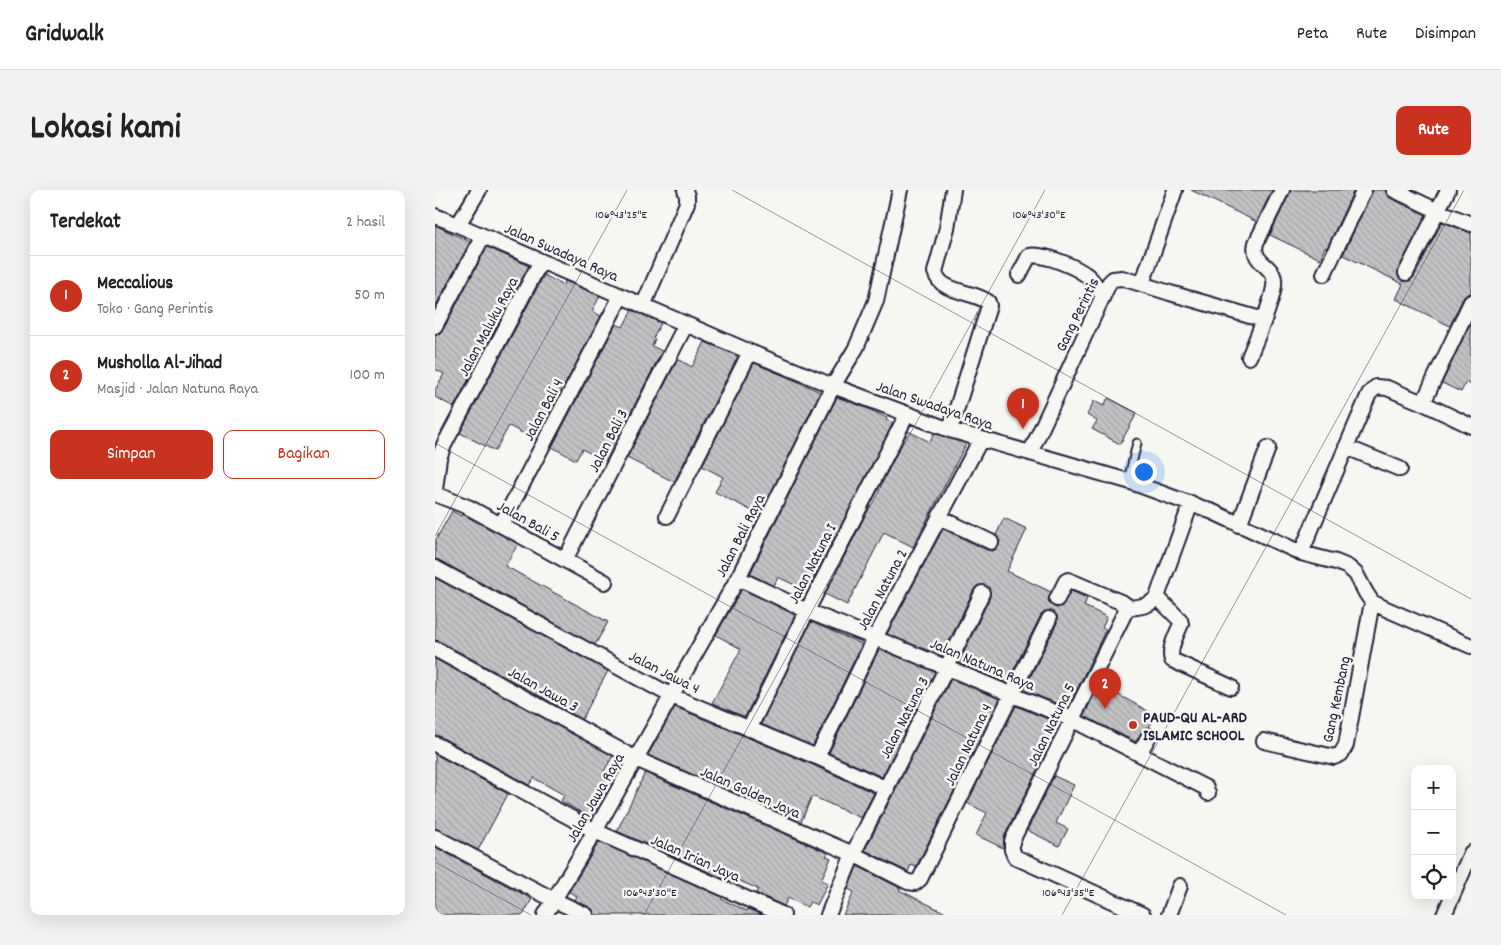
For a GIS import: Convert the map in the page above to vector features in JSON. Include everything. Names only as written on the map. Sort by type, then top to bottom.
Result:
[{"type":"street","points":[[459,225],[479,190]]},
{"type":"street","points":[[643,306],[687,203],[685,190]]},
{"type":"street","name":"Jalan Bali Raya","points":[[671,696],[738,578],[833,386],[856,348],[876,301],[900,190]]},
{"type":"street","points":[[950,430],[989,306],[988,302],[982,298],[947,287],[937,279],[935,272],[947,228],[953,190]]},
{"type":"street","points":[[1142,284],[1175,190]]},
{"type":"street","points":[[1249,358],[1264,320],[1275,281],[1273,275],[1257,257],[1254,250],[1282,190]]},
{"type":"street","points":[[1324,274],[1364,190]]},
{"type":"street","points":[[1394,190],[1471,224]]},
{"type":"street","points":[[1406,273],[1449,190]]},
{"type":"street","name":"Jalan Swadaya Raya","points":[[435,216],[459,225],[481,241],[541,261],[643,306],[683,330],[750,352],[833,386],[950,430],[1128,481],[1191,503],[1301,553],[1336,562],[1348,567],[1356,574],[1373,602]]},
{"type":"street","points":[[435,326],[481,241]]},
{"type":"street","points":[[1019,274],[1029,256],[1034,255],[1070,266],[1081,272],[1090,278],[1103,296]]},
{"type":"street","name":"Jalan Maluku Raya","points":[[435,492],[439,458],[444,445],[541,261]]},
{"type":"street","name":"Gang Perintis","points":[[1030,453],[1109,283],[1113,279],[1122,278],[1264,320]]},
{"type":"street","name":"Jalan Bali 4","points":[[501,524],[621,296]]},
{"type":"street","points":[[1423,403],[1471,302]]},
{"type":"street","name":"Jalan Bali 3","points":[[565,560],[683,330]]},
{"type":"street","points":[[667,516],[750,352]]},
{"type":"street","points":[[1301,553],[1369,394],[1375,387],[1387,388],[1471,426]]},
{"type":"street","name":"Jalan Natuna I","points":[[749,729],[907,414]]},
{"type":"street","name":"Jalan Natuna 2","points":[[817,757],[875,638],[981,439]]},
{"type":"street","points":[[1239,525],[1268,448]]},
{"type":"street","points":[[1347,448],[1400,469]]},
{"type":"street","name":"Jalan Bali 5","points":[[435,492],[501,524],[605,582]]},
{"type":"street","points":[[1057,599],[1066,581],[1070,580],[1123,603],[1127,608],[1146,606],[1157,598],[1191,503]]},
{"type":"street","points":[[939,517],[991,542]]},
{"type":"street","name":"Jalan Jawa 4","points":[[435,568],[671,696],[817,757],[887,789]]},
{"type":"street","name":"Jalan Natuna Raya","points":[[738,578],[807,611],[1071,719],[1206,788],[1209,792]]},
{"type":"street","name":"Jalan Natuna 3","points":[[828,915],[853,854],[887,789],[982,593]]},
{"type":"street","points":[[1157,598],[1180,620],[1181,624],[1171,652],[1172,660],[1231,686]]},
{"type":"street","points":[[1373,602],[1471,646]]},
{"type":"street","name":"Gang Kembang","points":[[1264,741],[1334,757],[1341,754],[1346,745],[1373,602]]},
{"type":"street","name":"Jalan Natuna 5","points":[[1127,608],[1012,841],[1012,850],[1015,857],[1143,915]]},
{"type":"street","name":"Jalan Natuna 4","points":[[915,883],[920,879],[1049,620]]},
{"type":"street","name":"Jalan Jawa 3","points":[[435,649],[636,759]]},
{"type":"street","name":"Jalan Jawa Raya","points":[[545,915],[559,903],[595,831],[671,696]]},
{"type":"street","points":[[1139,754],[1149,736]]},
{"type":"street","name":"Jalan Irian Jaya","points":[[435,744],[595,831],[783,915]]},
{"type":"street","name":"Jalan Golden Jaya","points":[[636,759],[853,854],[908,882],[915,883]]},
{"type":"street","points":[[435,837],[559,903],[586,915]]},
{"type":"street","points":[[1444,915],[1471,853]]},
{"type":"street","points":[[1169,915],[1180,886]]},
{"type":"lane","points":[[1128,481],[1137,443]]},
{"type":"building","points":[[1191,190],[1272,190],[1257,222]]},
{"type":"building","points":[[1291,190],[1354,190],[1320,259],[1270,235]]},
{"type":"building","points":[[1373,190],[1385,190],[1390,198],[1426,215],[1398,270],[1398,277],[1403,281],[1410,281],[1414,277],[1442,222],[1471,233],[1471,293],[1463,298],[1450,326],[1396,299],[1403,284],[1343,255]]},
{"type":"building","points":[[435,225],[470,242],[435,307]]},
{"type":"building","points":[[487,247],[529,266],[454,407],[435,397],[435,390],[444,374],[435,369],[435,335],[443,330]]},
{"type":"building","points":[[544,275],[563,285],[565,281],[600,296],[592,311],[601,316],[536,440],[509,426],[495,451],[460,433]]},
{"type":"building","points":[[632,310],[661,323],[653,338],[655,339],[652,346],[662,351],[606,461],[582,449],[576,460],[552,447],[616,324],[623,327]]},
{"type":"building","points":[[1471,322],[1471,385],[1466,382],[1461,392],[1442,383]]},
{"type":"building","points":[[705,342],[738,356],[674,482],[627,458],[678,359],[692,367]]},
{"type":"building","points":[[754,363],[820,392],[760,515],[715,492],[723,477],[702,466]]},
{"type":"building","points":[[837,397],[864,407],[893,423],[810,586],[805,584],[803,589],[778,577],[774,586],[750,574]]},
{"type":"building","points":[[1108,398],[1137,413],[1120,444],[1092,429],[1097,421],[1087,415],[1094,401],[1104,406]]},
{"type":"building","points":[[908,431],[930,442],[934,433],[966,444],[913,547],[884,532],[847,605],[825,594]]},
{"type":"building","points":[[452,511],[461,516],[462,514],[518,544],[505,566],[608,622],[595,645],[435,559],[435,541]]},
{"type":"building","points":[[1004,518],[1027,529],[1007,571],[1051,592],[1048,600],[1054,607],[1062,606],[1071,591],[1087,598],[1084,606],[1107,617],[1102,628],[1106,629],[1068,708],[1024,690],[1057,623],[1057,615],[1052,611],[1041,615],[1007,683],[959,663],[990,597],[989,588],[985,585],[977,586],[974,589],[942,656],[887,634],[943,529],[992,551],[999,545],[1000,541],[996,535]]},
{"type":"building","points":[[435,578],[608,671],[582,719],[435,640]]},
{"type":"building","points":[[742,589],[795,615],[745,717],[712,703],[741,649],[716,635]]},
{"type":"building","points":[[811,622],[862,644],[813,746],[761,724]]},
{"type":"building","points":[[879,649],[935,672],[882,777],[829,753]]},
{"type":"building","points":[[435,659],[613,756],[604,771],[614,776],[591,818],[561,801],[564,795],[534,778],[529,785],[435,735]]},
{"type":"building","points":[[951,679],[1000,699],[916,867],[911,865],[908,872],[865,850]]},
{"type":"building","points":[[1099,684],[1157,716],[1149,727],[1142,731],[1136,742],[1084,716]]},
{"type":"building","points":[[1016,706],[1055,722],[1045,743],[1049,746],[1004,837],[1003,848],[976,835],[987,813],[967,803]]},
{"type":"building","points":[[675,707],[813,765],[874,793],[861,818],[812,796],[801,822],[648,755]]},
{"type":"building","points":[[435,754],[508,794],[478,850],[435,828]]},
{"type":"building","points":[[645,773],[828,853],[826,856],[831,858],[821,880],[828,883],[817,905],[810,902],[807,907],[788,898],[784,906],[756,893],[758,889],[731,877],[729,881],[617,831]]},
{"type":"building","points":[[1054,776],[1074,785],[1056,823],[1068,829],[1059,846],[1027,830]]},
{"type":"building","points":[[599,842],[722,897],[721,899],[747,911],[748,909],[762,915],[595,915],[593,910],[575,900],[577,896],[569,892]]},
{"type":"building","points":[[435,847],[532,899],[523,915],[435,915]]},
{"type":"building","points":[[857,866],[900,888],[899,890],[950,915],[843,915],[854,892],[848,889]]},
{"type":"place","name":"Meccalious","points":[[1023,429]]},
{"type":"place","name":"Musholla Al-Jihad","points":[[1105,709]]},
{"type":"place","name":"PAUD-QU AL-ARD ISLAMIC SCHOOL","points":[[1133,725]]}]
